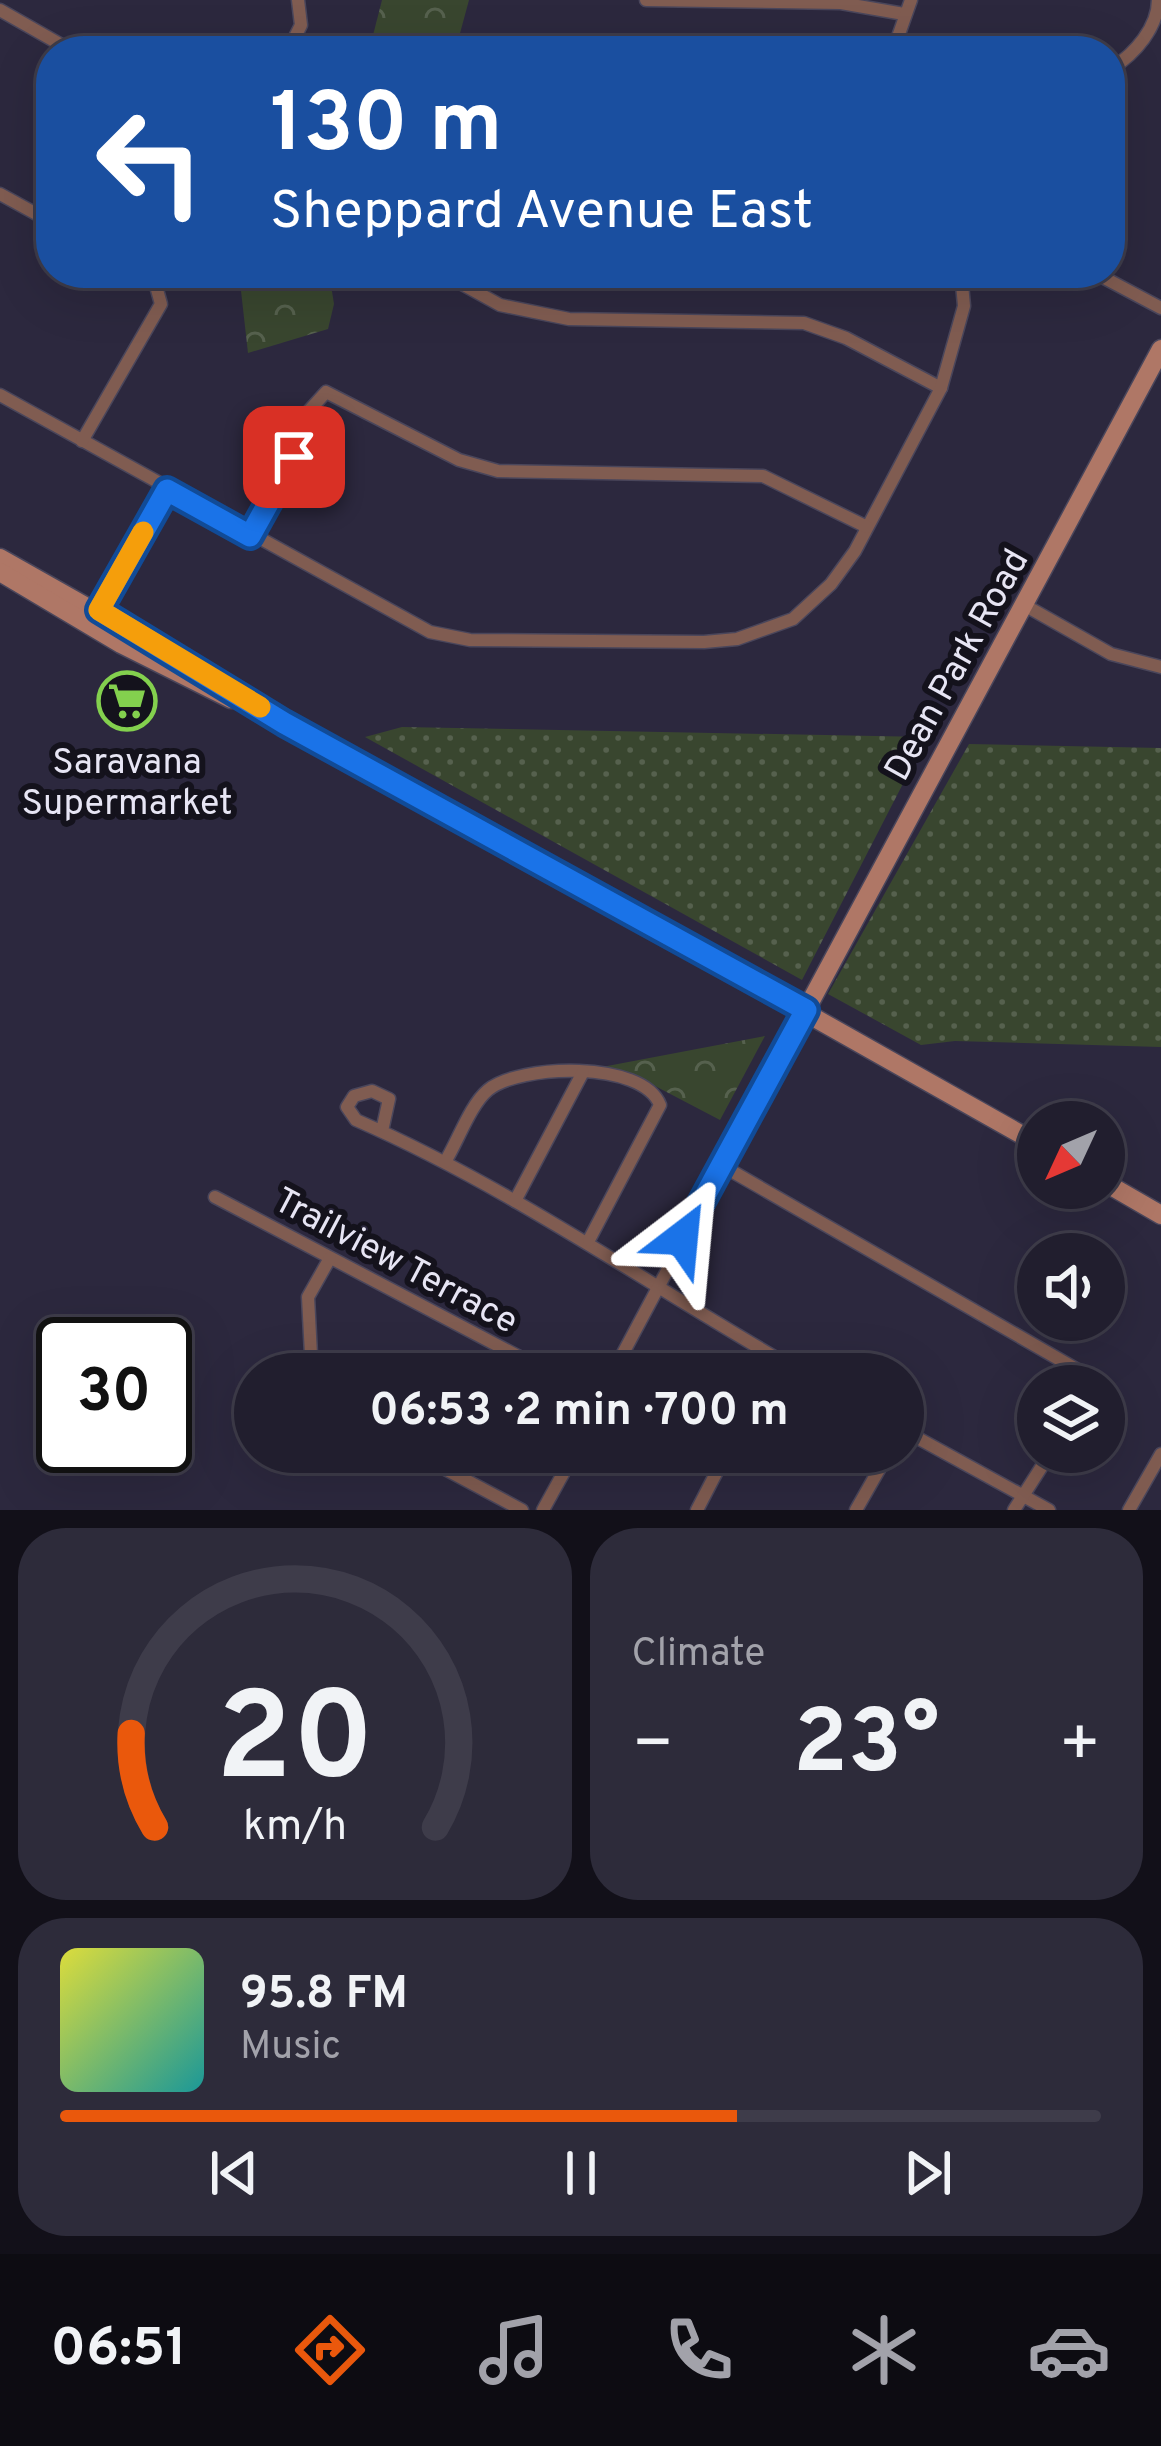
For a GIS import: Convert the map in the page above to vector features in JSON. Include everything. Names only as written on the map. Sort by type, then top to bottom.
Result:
[{"type":"main road","name":"Dean Park Road","points":[[806,1010],[1161,349]]},
{"type":"main road","points":[[0,558],[94,618]]},
{"type":"main road","points":[[0,572],[94,618],[806,1010],[1017,1132]]},
{"type":"main road","points":[[1125,1194],[1161,1215]]},
{"type":"street","points":[[296,36],[301,25],[298,0]]},
{"type":"street","points":[[646,0],[841,3],[904,14]]},
{"type":"street","points":[[897,36],[911,0]]},
{"type":"street","points":[[1125,56],[1137,48],[1156,16],[1158,0]]},
{"type":"street","points":[[0,10],[46,36]]},
{"type":"street","points":[[0,194],[36,214]]},
{"type":"street","points":[[82,441],[161,304],[156,288]]},
{"type":"street","points":[[469,288],[500,305],[569,319],[804,323],[846,338],[941,388]]},
{"type":"street","points":[[0,395],[401,620],[448,638],[737,639],[793,620],[831,584],[941,388],[964,306],[962,288]]},
{"type":"street","points":[[1123,288],[1161,308]]},
{"type":"street","points":[[250,536],[294,457],[307,413],[326,392],[459,460],[498,471],[764,476],[867,527]]},
{"type":"street","points":[[94,618],[167,490]]},
{"type":"street","points":[[1026,606],[1111,654],[1161,667]]},
{"type":"street","points":[[622,1353],[806,1010]]},
{"type":"street","points":[[445,1162],[485,1091],[505,1079],[583,1072],[632,1077],[654,1090],[660,1105],[590,1240]]},
{"type":"street","points":[[515,1201],[583,1072]]},
{"type":"street","points":[[382,1131],[590,1240],[655,1286],[768,1353]]},
{"type":"street","points":[[722,1165],[1069,1365]]},
{"type":"street","name":"Trailview Terrace","points":[[215,1197],[512,1353]]},
{"type":"street","points":[[311,1353],[308,1297],[330,1258]]},
{"type":"street","points":[[924,1442],[1049,1510]]},
{"type":"street","points":[[1130,1510],[1161,1454]]},
{"type":"street","points":[[452,1473],[522,1510]]},
{"type":"street","points":[[543,1510],[563,1473]]},
{"type":"street","points":[[697,1510],[716,1473]]},
{"type":"street","points":[[856,1510],[877,1473]]},
{"type":"street","points":[[1014,1510],[1038,1473]]},
{"type":"green space","points":[[382,0],[469,0],[459,36],[373,36]]},
{"type":"green space","points":[[241,288],[331,288],[334,304],[328,329],[248,353]]},
{"type":"green space","points":[[402,727],[927,737],[802,980],[365,737]]},
{"type":"green space","points":[[969,744],[1161,748],[1161,1047],[955,1041],[921,1045],[828,994]]},
{"type":"green space","points":[[765,1036],[720,1120],[634,1075],[602,1067]]},
{"type":"slow traffic","points":[[143,532],[99,610],[260,707]]},
{"type":"place","name":"Saravana Supermarket","points":[[127,701]]},
{"type":"route","points":[[294,457],[250,536],[167,490],[99,610],[284,723],[806,1010],[682,1238]]}]
